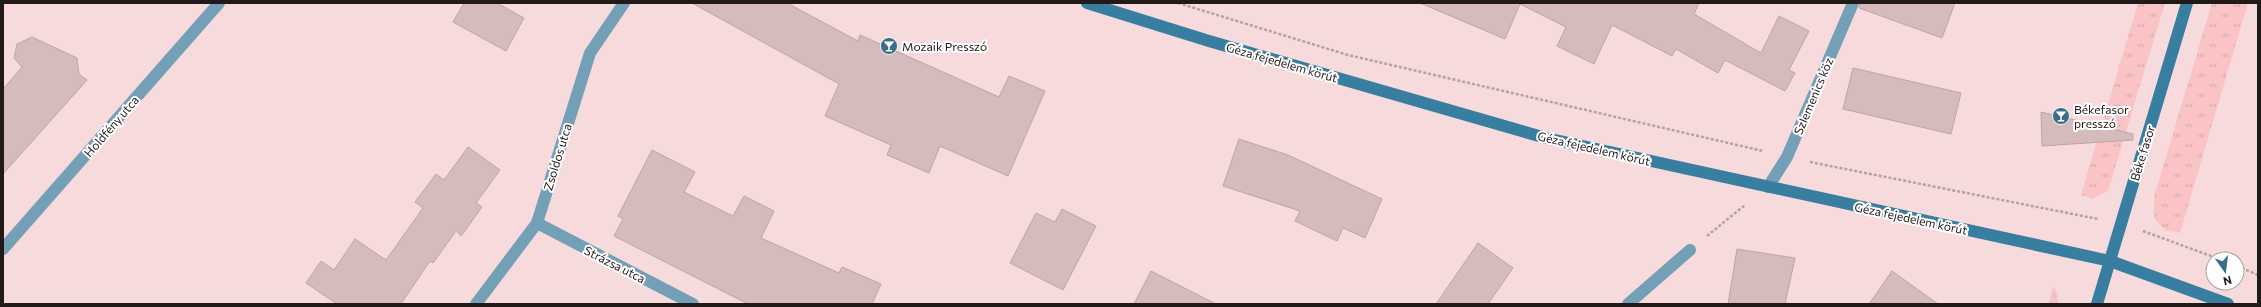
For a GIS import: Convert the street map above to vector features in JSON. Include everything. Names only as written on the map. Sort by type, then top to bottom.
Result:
[{"type":"street","name":"Holdfény utca","points":[[3,249],[219,3]]},
{"type":"street","name":"Zsoldos utca","points":[[476,304],[537,224],[590,53],[624,3]]},
{"type":"street","name":"Géza fejedelem körút","points":[[1087,3],[1209,41],[1546,138],[2110,261],[2228,304]]},
{"type":"street","name":"Szlemenics köz","points":[[1768,187],[1787,157],[1853,3]]},
{"type":"street","name":"Béke fasor","points":[[2097,304],[2188,3]]},
{"type":"street","name":"Strázsa utca","points":[[537,224],[693,304]]},
{"type":"street","points":[[1628,304],[1690,250]]},
{"type":"path","points":[[1178,3],[1348,54],[1787,157],[2121,224],[2184,244],[2205,253]]},
{"type":"path","points":[[1690,250],[1768,187]]},
{"type":"path","points":[[2245,269],[2258,275]]},
{"type":"green space","points":[[2138,3],[2165,3],[2108,191],[2092,199],[2081,195]]},
{"type":"green space","points":[[2212,3],[2248,3],[2180,233],[2165,230],[2154,218],[2154,197]]},
{"type":"green space","points":[[2054,285],[2059,304],[2048,304]]},
{"type":"building","points":[[464,3],[497,3],[524,18],[506,51],[453,22]]},
{"type":"building","points":[[692,3],[787,3],[858,41],[860,35],[999,97],[1009,76],[1045,91],[1008,176],[940,146],[929,173],[887,155],[891,145],[825,116],[839,84]]},
{"type":"building","points":[[1420,3],[1699,3],[1694,14],[1761,53],[1779,16],[1809,31],[1789,70],[1795,73],[1785,91],[1725,60],[1718,73],[1676,49],[1672,56],[1612,25],[1594,64],[1557,46],[1566,27],[1520,4],[1505,39]]},
{"type":"building","points":[[1860,3],[1955,3],[1942,38],[1859,8]]},
{"type":"building","points":[[32,37],[77,58],[79,74],[87,80],[3,174],[3,89],[22,67],[14,58],[17,44]]},
{"type":"building","points":[[1853,68],[1961,93],[1951,134],[1843,109]]},
{"type":"building","points":[[2041,112],[2133,134],[2133,140],[2042,146]]},
{"type":"building","points":[[1239,139],[1288,155],[1382,199],[1365,238],[1343,228],[1337,241],[1295,221],[1300,211],[1223,186]]},
{"type":"building","points":[[468,147],[500,170],[476,203],[482,207],[461,236],[456,231],[433,263],[430,261],[401,304],[337,304],[306,283],[321,261],[334,270],[355,239],[386,260],[423,208],[415,202],[436,174],[444,180]]},
{"type":"building","points":[[652,150],[695,172],[684,192],[733,216],[744,196],[774,211],[761,238],[839,273],[842,267],[881,284],[872,304],[748,304],[614,236],[623,219],[618,216]]},
{"type":"building","points":[[1062,209],[1096,226],[1063,290],[1010,263],[1036,213],[1055,222]]},
{"type":"building","points":[[1478,243],[1513,268],[1488,304],[1436,304]]},
{"type":"building","points":[[1737,249],[1795,258],[1785,304],[1728,304]]},
{"type":"building","points":[[1151,271],[1216,304],[1134,304]]},
{"type":"building","points":[[1892,271],[1938,304],[1869,304]]},
{"type":"place","name":"Mozaik Presszó","points":[[889,46]]},
{"type":"place","name":"Békefasor presszó","points":[[2061,116]]}]
